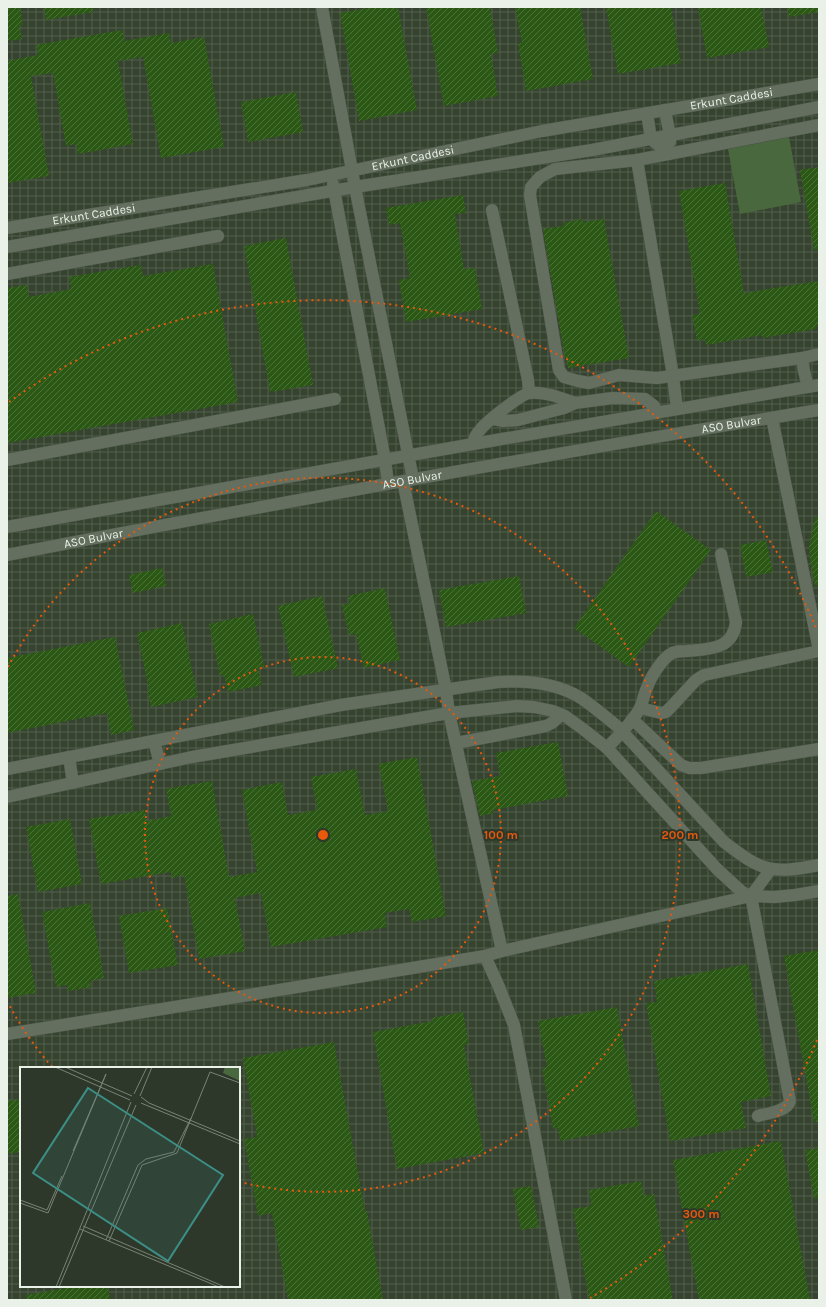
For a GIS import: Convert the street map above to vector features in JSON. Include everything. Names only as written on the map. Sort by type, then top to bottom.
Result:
[{"type":"street","points":[[322,7],[355,187],[408,456],[408,480],[449,712],[502,951]]},
{"type":"street","name":"Erkunt Caddesi","points":[[7,228],[307,180],[542,131],[819,84]]},
{"type":"street","points":[[7,247],[355,187],[592,150],[819,108]]},
{"type":"street","points":[[665,110],[670,136],[670,154]]},
{"type":"street","points":[[647,113],[651,139],[670,154]]},
{"type":"street","points":[[819,124],[637,160],[555,169],[540,177],[531,187],[530,195],[560,370],[564,377],[589,383],[620,375],[657,378],[802,358],[819,354]]},
{"type":"street","points":[[637,160],[673,376],[677,409]]},
{"type":"street","points":[[332,175],[385,460],[388,484]]},
{"type":"street","points":[[492,210],[528,380],[528,393]]},
{"type":"street","points":[[7,274],[218,236]]},
{"type":"street","points":[[802,358],[804,371],[814,386]]},
{"type":"street","name":"ASO Bulvar","points":[[7,527],[656,412],[814,386]]},
{"type":"street","points":[[473,444],[475,437],[480,430],[519,397],[528,393],[552,395],[575,403]]},
{"type":"street","points":[[7,460],[335,398]]},
{"type":"street","points":[[493,419],[503,421],[518,420],[564,408],[575,403],[613,398],[640,398],[652,404],[656,412]]},
{"type":"street","name":"ASO Bulvar","points":[[7,555],[260,506],[819,410]]},
{"type":"street","points":[[640,708],[661,713],[666,712],[696,680],[704,675],[819,651],[772,418]]},
{"type":"street","points":[[607,748],[622,732],[640,708],[650,680],[670,654],[720,646],[735,632],[736,622],[721,554]]},
{"type":"street","points":[[7,769],[341,705],[509,681],[541,684],[558,687],[581,698],[622,732],[724,842],[742,856],[758,865],[779,870],[792,870],[819,865]]},
{"type":"street","points":[[7,797],[200,756],[449,712],[517,706],[534,707],[561,714],[607,748],[717,869],[742,892],[751,896]]},
{"type":"street","points":[[456,743],[546,726],[552,723],[561,714]]},
{"type":"street","points":[[632,719],[681,765],[689,768],[701,768],[819,749]]},
{"type":"street","points":[[154,741],[160,764]]},
{"type":"street","points":[[69,757],[73,783]]},
{"type":"street","points":[[758,1116],[785,1108],[789,1105],[790,1101],[751,896],[771,869]]},
{"type":"street","points":[[7,1034],[485,956],[751,896],[774,897],[795,895],[819,890]]},
{"type":"street","points":[[485,956],[514,1025],[566,1300]]},
{"type":"shaded area","points":[[7,7],[819,7],[819,1300],[7,1300]]},
{"type":"green space","points":[[789,137],[801,202],[740,214],[728,149]]},
{"type":"building","points":[[7,7],[20,7],[23,25],[19,26],[22,39],[7,41]]},
{"type":"building","points":[[44,7],[93,7],[93,12],[46,20]]},
{"type":"building","points":[[375,7],[398,7],[417,110],[359,121],[340,13]]},
{"type":"building","points":[[426,7],[490,7],[498,53],[491,54],[498,96],[444,106]]},
{"type":"building","points":[[515,7],[580,7],[593,79],[526,91],[518,43],[522,43]]},
{"type":"building","points":[[606,7],[671,7],[681,63],[618,74]]},
{"type":"building","points":[[698,7],[761,7],[769,47],[707,58]]},
{"type":"building","points":[[787,7],[818,7],[818,12],[789,17]]},
{"type":"building","points":[[122,30],[125,41],[169,33],[171,43],[204,37],[224,147],[161,158],[143,57],[118,61],[133,144],[78,154],[76,144],[66,146],[53,73],[31,76],[49,176],[7,183],[7,61],[38,55],[36,45]]},
{"type":"building","points":[[296,92],[303,132],[248,142],[241,102]]},
{"type":"building","points":[[819,167],[819,250],[814,250],[800,170]]},
{"type":"building","points":[[725,183],[744,293],[819,281],[819,326],[816,326],[816,329],[762,338],[762,335],[706,345],[705,339],[697,341],[692,315],[700,314],[679,191]]},
{"type":"building","points":[[463,195],[466,213],[455,214],[464,269],[475,268],[482,309],[406,322],[399,280],[410,278],[400,223],[389,225],[386,208]]},
{"type":"building","points":[[582,219],[583,222],[604,219],[629,358],[568,368],[543,229],[563,226],[563,223]]},
{"type":"building","points":[[286,238],[313,385],[270,392],[244,246]]},
{"type":"building","points":[[213,264],[238,402],[7,443],[7,288],[27,285],[29,297],[71,289],[69,277],[141,265],[143,276]]},
{"type":"building","points":[[656,511],[711,550],[629,667],[574,628]]},
{"type":"building","points":[[815,517],[819,517],[819,585],[815,586],[810,561],[809,546]]},
{"type":"building","points":[[766,540],[773,572],[746,577],[740,545]]},
{"type":"building","points":[[162,568],[166,586],[133,593],[129,575]]},
{"type":"building","points":[[519,576],[526,613],[446,627],[439,590]]},
{"type":"building","points":[[385,588],[400,660],[364,668],[356,634],[349,635],[342,605],[350,603],[348,596]]},
{"type":"building","points":[[322,596],[338,668],[294,677],[278,606]]},
{"type":"building","points":[[253,614],[264,667],[258,668],[262,685],[228,692],[224,675],[220,676],[209,624]]},
{"type":"building","points":[[182,623],[198,697],[151,707],[137,633]]},
{"type":"building","points":[[115,637],[134,730],[111,735],[107,713],[7,733],[7,658]]},
{"type":"building","points":[[558,742],[568,796],[493,810],[494,813],[480,816],[472,781],[500,776],[496,753]]},
{"type":"building","points":[[417,757],[446,916],[412,922],[409,909],[385,913],[387,927],[271,947],[261,893],[235,898],[245,951],[199,959],[184,875],[172,878],[171,872],[101,884],[89,819],[145,810],[147,821],[171,816],[166,789],[212,781],[229,877],[257,872],[242,790],[282,782],[288,815],[317,810],[311,777],[356,769],[365,815],[388,811],[379,764]]},
{"type":"building","points":[[70,819],[82,884],[38,892],[26,827]]},
{"type":"building","points":[[18,894],[36,993],[7,998],[7,896]]},
{"type":"building","points":[[90,903],[104,978],[90,981],[91,987],[68,991],[67,985],[56,987],[42,912]]},
{"type":"building","points":[[167,908],[178,965],[129,973],[119,916]]},
{"type":"building","points":[[819,950],[819,1122],[814,1122],[784,956]]},
{"type":"building","points":[[748,964],[771,1096],[741,1102],[746,1128],[670,1141],[646,1003],[657,1002],[654,981]]},
{"type":"building","points":[[617,1007],[639,1126],[560,1141],[558,1128],[553,1129],[542,1068],[547,1067],[538,1021]]},
{"type":"building","points":[[463,1012],[469,1044],[464,1045],[484,1153],[397,1169],[373,1032],[433,1021],[432,1018]]},
{"type":"building","points":[[334,1042],[383,1300],[288,1300],[272,1213],[258,1216],[244,1139],[257,1137],[243,1058]]},
{"type":"building","points":[[20,1099],[20,1152],[7,1154],[7,1101]]},
{"type":"building","points":[[781,1141],[810,1300],[699,1300],[673,1160]]},
{"type":"building","points":[[819,1148],[819,1198],[814,1199],[805,1150]]},
{"type":"building","points":[[641,1181],[644,1196],[654,1194],[673,1300],[589,1300],[573,1209],[591,1206],[589,1190]]},
{"type":"building","points":[[531,1186],[539,1227],[521,1230],[513,1189]]},
{"type":"building","points":[[71,1287],[108,1287],[110,1300],[26,1300],[26,1295]]}]
